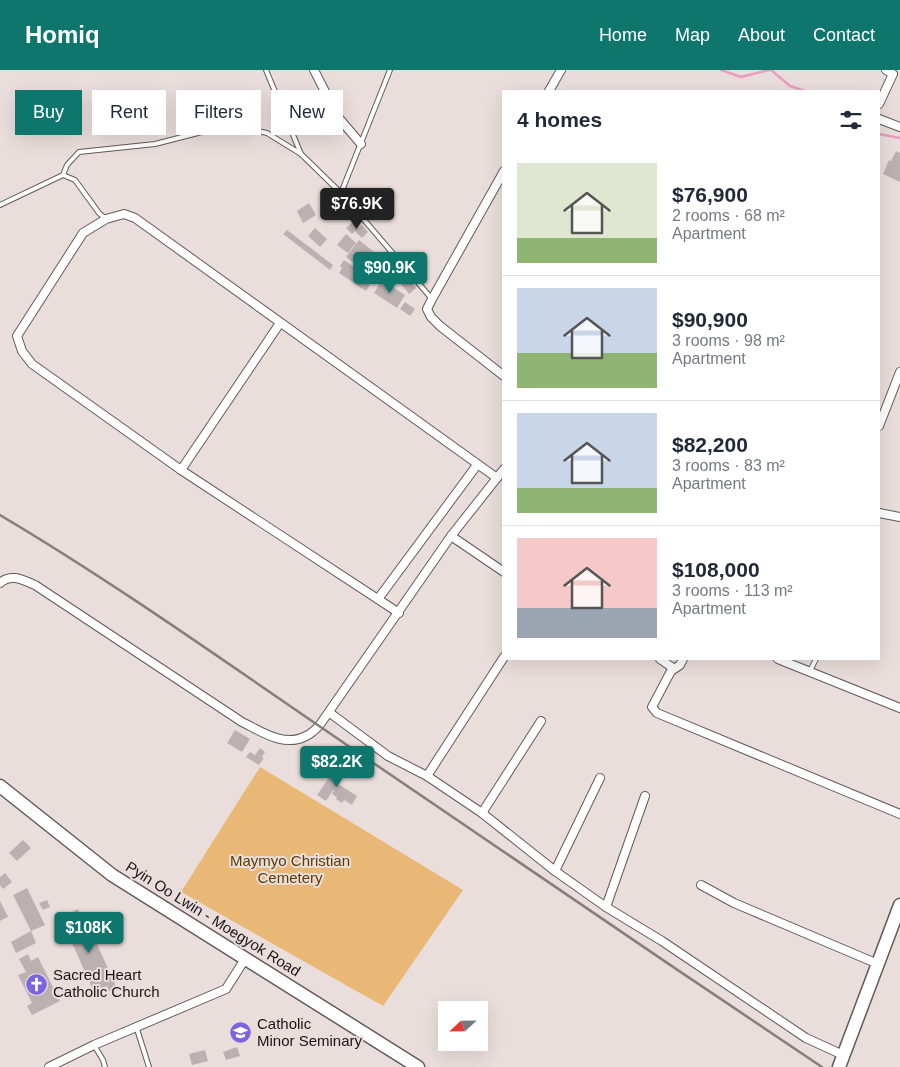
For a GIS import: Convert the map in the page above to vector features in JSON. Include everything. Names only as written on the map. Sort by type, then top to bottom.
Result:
[{"type":"main road","name":"Pyin Oo Lwin - Moegyok Road","points":[[0,786],[112,875],[418,1067]]},
{"type":"main road","points":[[841,1061],[900,905]]},
{"type":"street","points":[[314,70],[338,117],[361,144]]},
{"type":"street","points":[[550,90],[561,70]]},
{"type":"street","points":[[880,102],[893,74],[886,70]]},
{"type":"street","points":[[880,118],[900,127]]},
{"type":"street","points":[[502,175],[427,309],[431,317],[440,326],[502,374]]},
{"type":"street","points":[[399,613],[181,470],[32,364],[22,352],[17,336],[84,233],[106,219],[124,214],[135,218],[497,478]]},
{"type":"street","points":[[181,470],[280,323]]},
{"type":"street","points":[[880,423],[900,372]]},
{"type":"street","points":[[378,599],[477,465]]},
{"type":"street","points":[[0,583],[5,579],[16,577],[35,585],[242,722],[278,740],[291,741],[306,737],[320,726],[451,536],[502,471]]},
{"type":"street","points":[[880,513],[900,517]]},
{"type":"street","points":[[451,536],[502,571]]},
{"type":"street","points":[[428,776],[502,659]]},
{"type":"street","points":[[661,660],[673,668]]},
{"type":"street","points":[[682,660],[680,665],[673,668],[652,707],[658,713],[900,814]]},
{"type":"street","points":[[781,660],[900,708]]},
{"type":"street","points":[[330,712],[388,756],[428,776],[482,813],[555,871],[606,907],[662,941],[841,1061]]},
{"type":"street","points":[[482,813],[542,721]]},
{"type":"street","points":[[555,871],[600,778]]},
{"type":"street","points":[[606,907],[644,796]]},
{"type":"street","points":[[701,885],[734,904],[878,964]]},
{"type":"street","points":[[53,1066],[136,1026],[226,989],[245,959]]},
{"type":"lane","points":[[266,70],[301,154]]},
{"type":"lane","points":[[341,193],[390,70]]},
{"type":"lane","points":[[0,205],[63,175],[67,165],[79,152],[155,144],[230,125],[267,133],[301,154],[341,193],[432,299]]},
{"type":"lane","points":[[63,175],[76,180],[98,213],[106,219]]},
{"type":"lane","points":[[810,671],[816,660]]},
{"type":"lane","points":[[136,1026],[149,1067]]},
{"type":"lane","points":[[94,1045],[105,1067]]},
{"type":"green space","name":"Maymyo Christian Cemetery","points":[[260,767],[463,890],[383,1006],[181,892]]},
{"type":"building","points":[[896,151],[900,153],[900,182],[883,174],[889,160],[891,161]]},
{"type":"building","points":[[309,203],[316,215],[303,223],[297,211]]},
{"type":"building","points":[[353,222],[359,228],[362,225],[368,232],[362,238],[355,231],[352,234],[346,228]]},
{"type":"building","points":[[315,228],[327,239],[320,247],[308,236]]},
{"type":"building","points":[[287,230],[333,265],[330,270],[283,234]]},
{"type":"building","points":[[346,234],[356,243],[348,253],[337,245]]},
{"type":"building","points":[[359,240],[384,260],[371,277],[346,257]]},
{"type":"building","points":[[391,258],[397,266],[390,272],[383,265]]},
{"type":"building","points":[[344,260],[357,269],[353,274],[355,275],[358,272],[363,275],[361,279],[370,285],[366,291],[339,273],[342,268],[340,266]]},
{"type":"building","points":[[401,270],[416,288],[409,294],[394,275]]},
{"type":"building","points":[[382,280],[405,295],[397,308],[374,293]]},
{"type":"building","points":[[405,302],[415,309],[410,316],[400,309]]},
{"type":"building","points":[[235,730],[250,739],[242,752],[227,743]]},
{"type":"building","points":[[260,748],[265,752],[262,757],[264,758],[259,765],[246,757],[250,752],[255,755]]},
{"type":"building","points":[[336,767],[346,773],[338,784],[357,796],[352,805],[344,800],[342,803],[336,799],[337,797],[332,794],[334,790],[326,801],[317,795]]},
{"type":"building","points":[[23,840],[31,848],[17,861],[9,853]]},
{"type":"building","points":[[5,873],[12,882],[3,889],[0,885],[0,877]]},
{"type":"building","points":[[27,888],[45,925],[31,931],[13,895]]},
{"type":"building","points":[[47,900],[50,907],[43,910],[39,903]]},
{"type":"building","points":[[0,901],[8,917],[0,921]]},
{"type":"building","points":[[78,909],[82,919],[85,918],[117,988],[109,991],[107,986],[94,992],[64,925],[76,920],[72,912]]},
{"type":"building","points":[[31,931],[36,943],[16,953],[11,942]]},
{"type":"building","points":[[28,954],[31,961],[38,957],[60,1001],[32,1015],[27,1006],[32,1003],[18,975],[26,972],[19,959]]},
{"type":"building","points":[[237,1047],[240,1056],[226,1060],[223,1052]]},
{"type":"building","points":[[205,1050],[208,1061],[192,1065],[189,1054]]},
{"type":"waterway","points":[[721,70],[741,77],[769,70]]},
{"type":"waterway","points":[[771,70],[790,86],[802,90]]},
{"type":"waterway","points":[[880,134],[900,138]]},
{"type":"railway","points":[[0,515],[88,569],[174,626],[822,1067]]},
{"type":"place","name":"Sacred Heart Catholic Church","points":[[37,984]]},
{"type":"place","name":"Catholic Minor Seminary","points":[[241,1033]]}]
